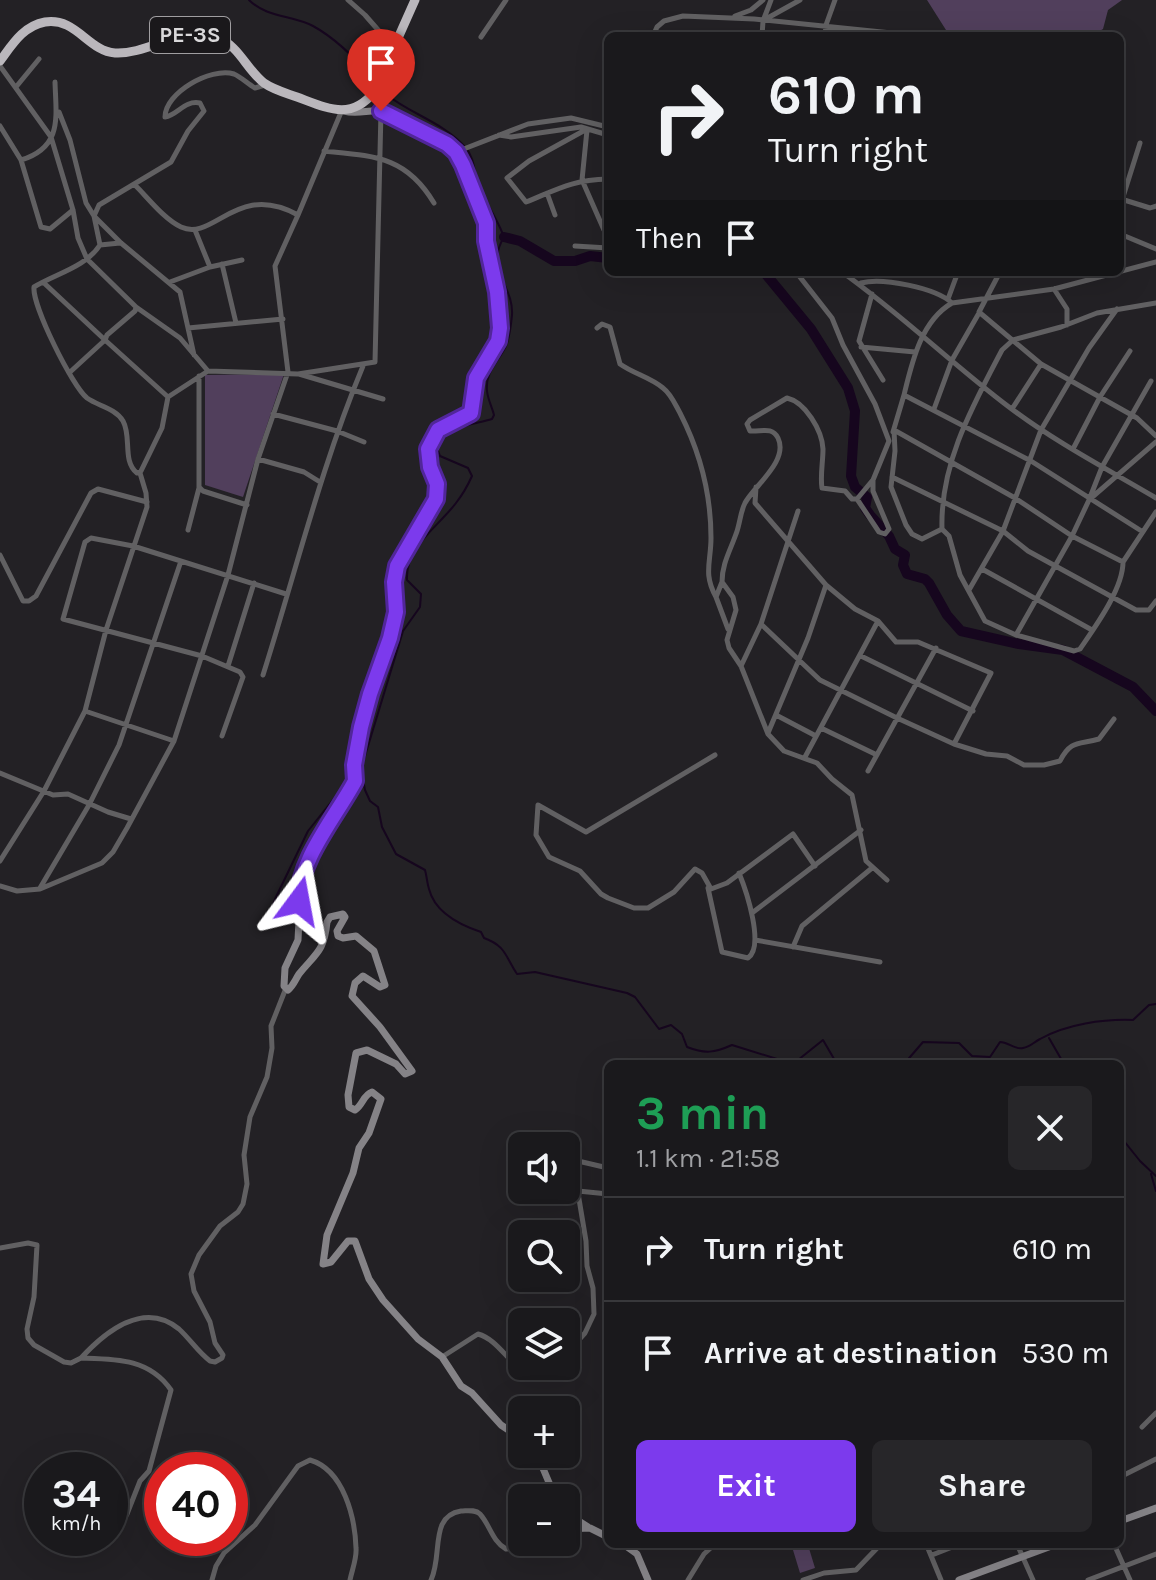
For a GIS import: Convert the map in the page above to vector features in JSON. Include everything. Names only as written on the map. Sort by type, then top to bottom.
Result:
[{"type":"highway","points":[[342,110],[378,96],[392,52],[415,0]]},
{"type":"highway","name":"PE-3S","points":[[0,64],[17,38],[36,24],[46,22],[64,23],[100,48],[117,53],[204,34],[227,42],[266,84],[325,108],[342,110]]},
{"type":"street","points":[[298,374],[363,365],[376,359],[381,111],[378,96],[390,85],[392,52],[365,15],[348,0]]},
{"type":"street","points":[[481,37],[506,0]]},
{"type":"street","points":[[730,17],[751,10],[763,0]]},
{"type":"street","points":[[762,32],[771,0]]},
{"type":"street","points":[[763,21],[800,0]]},
{"type":"street","points":[[825,32],[835,0]]},
{"type":"street","points":[[655,32],[669,19],[730,17],[826,25],[858,32]]},
{"type":"street","points":[[16,87],[39,59]]},
{"type":"street","points":[[0,64],[51,137],[73,210],[78,238],[87,259],[136,307],[180,338],[208,371]]},
{"type":"street","points":[[100,245],[94,216],[99,205],[171,162],[188,131],[200,118],[203,107],[193,102],[170,117],[164,115],[186,87],[222,73],[232,74],[255,88],[266,84]]},
{"type":"street","points":[[55,82],[59,112],[70,140],[86,203],[94,216],[121,243],[180,292],[194,355]]},
{"type":"street","points":[[0,886],[17,891],[40,889],[102,863],[113,852],[174,741],[228,575],[258,459],[288,372],[276,263],[342,110],[355,114],[381,111],[447,144],[456,152],[486,223],[487,252],[497,292],[500,328],[498,341],[476,378],[471,413],[438,430],[428,449],[430,467],[437,484],[436,499],[397,566],[394,582],[396,612],[370,694],[355,774],[301,881],[298,940],[285,968],[283,983],[286,988]]},
{"type":"street","points":[[21,160],[41,153],[51,137],[59,112]]},
{"type":"street","points":[[456,152],[528,124],[571,118],[604,126]]},
{"type":"street","points":[[0,126],[21,160],[41,227],[50,229],[73,210]]},
{"type":"street","points":[[495,135],[511,137],[581,127],[604,134]]},
{"type":"street","points":[[587,129],[582,180],[604,230]]},
{"type":"street","points":[[587,129],[507,176],[525,202],[582,180],[604,179]]},
{"type":"street","points":[[1124,190],[1140,143]]},
{"type":"street","points":[[324,151],[380,157],[418,180],[434,203]]},
{"type":"street","points":[[135,185],[174,223],[195,230],[241,206],[259,203],[298,215]]},
{"type":"street","points":[[547,193],[555,215]]},
{"type":"street","points":[[1124,200],[1150,208],[1156,206]]},
{"type":"street","points":[[195,230],[210,267]]},
{"type":"street","points":[[1124,236],[1156,249]]},
{"type":"street","points":[[121,243],[100,245],[87,259],[34,287],[33,294],[69,373],[86,397],[120,417],[125,425],[132,469],[140,473]]},
{"type":"street","points":[[575,246],[604,248]]},
{"type":"street","points":[[170,282],[210,267],[242,260]]},
{"type":"street","points":[[1124,270],[1156,262]]},
{"type":"street","points":[[222,264],[236,323]]},
{"type":"street","points":[[799,276],[832,318],[875,404],[889,441]]},
{"type":"street","points":[[849,276],[983,387],[1041,430],[1156,498]]},
{"type":"street","points":[[857,499],[873,480],[894,430],[915,352],[950,301],[957,276]]},
{"type":"street","points":[[934,409],[952,360],[998,276]]},
{"type":"street","points":[[860,283],[876,280],[890,282],[950,301],[1054,289],[1103,276]]},
{"type":"street","points":[[43,282],[168,397]]},
{"type":"street","points":[[1054,289],[1067,309],[1067,325]]},
{"type":"street","points":[[872,294],[859,335],[861,347],[883,380]]},
{"type":"street","points":[[1156,303],[1118,308],[1013,340],[1002,350],[950,461],[941,500],[942,529],[949,536],[960,575],[985,621],[1016,635],[1078,651],[1112,597],[1123,562],[1156,512]]},
{"type":"street","points":[[69,373],[136,307]]},
{"type":"street","points":[[969,590],[1003,531],[1041,430],[1106,320],[1118,308]]},
{"type":"street","points":[[979,312],[1041,364],[1148,426],[1156,439],[1089,500]]},
{"type":"street","points":[[188,328],[283,319]]},
{"type":"street","points":[[597,328],[602,324],[610,327],[620,364],[652,379],[668,392],[693,436],[699,452],[710,513],[711,545],[707,569],[710,588],[729,631]]},
{"type":"street","points":[[861,347],[915,352]]},
{"type":"street","points":[[1073,449],[1100,397],[1130,351]]},
{"type":"street","points":[[1012,409],[1041,364]]},
{"type":"street","points":[[263,675],[320,482],[363,365]]},
{"type":"street","points":[[0,861],[44,791],[85,711],[106,630],[148,502],[140,473],[162,428],[168,397],[208,371],[288,372],[383,399]]},
{"type":"street","points":[[188,530],[199,487],[199,375]]},
{"type":"street","points":[[1016,635],[1072,536],[1102,467],[1151,381]]},
{"type":"street","points":[[904,395],[1031,461],[1143,532]]},
{"type":"street","points":[[716,597],[740,516],[756,487],[777,460],[780,441],[768,430],[753,432],[747,424],[787,398],[803,407],[822,443],[822,488],[845,491],[852,499],[857,499],[879,532],[886,533],[883,510],[873,491],[873,480]]},
{"type":"street","points":[[273,414],[337,431],[364,442]]},
{"type":"street","points":[[894,430],[1015,498],[1072,536],[1123,562]]},
{"type":"street","points":[[894,430],[893,494],[912,534],[922,539],[942,529]]},
{"type":"street","points":[[258,459],[304,472],[320,482]]},
{"type":"street","points":[[892,477],[1003,531],[1028,551],[1140,611],[1149,610],[1156,601]]},
{"type":"street","points":[[199,487],[247,505]]},
{"type":"street","points":[[756,487],[755,503],[826,585],[855,609],[878,621],[899,643],[918,642],[991,673],[954,744]]},
{"type":"street","points":[[0,555],[23,601],[29,601],[36,596],[91,493],[98,489],[148,502]]},
{"type":"street","points":[[741,666],[761,624],[798,511]]},
{"type":"street","points":[[222,736],[243,677],[240,672],[202,656],[63,619],[85,542],[91,538],[133,546],[286,594]]},
{"type":"street","points":[[40,889],[89,805],[119,745],[181,561]]},
{"type":"street","points":[[982,569],[1092,630]]},
{"type":"street","points":[[722,582],[735,601],[729,648],[741,666],[768,734],[784,751],[817,763],[852,795],[865,856],[872,868],[887,880]]},
{"type":"street","points":[[228,666],[254,583]]},
{"type":"street","points":[[768,734],[826,585]]},
{"type":"street","points":[[805,757],[878,621]]},
{"type":"street","points":[[761,624],[820,680],[840,692],[954,744],[986,754],[1007,756],[1024,765],[1060,761],[1067,749],[1075,744],[1099,739],[1114,719]]},
{"type":"street","points":[[868,771],[936,648]]},
{"type":"street","points":[[861,656],[973,711]]},
{"type":"street","points":[[85,711],[174,741]]},
{"type":"street","points":[[776,715],[816,736]]},
{"type":"street","points":[[821,728],[877,755]]},
{"type":"street","points":[[715,755],[589,831],[583,831],[538,805],[535,830],[549,857],[580,871],[601,894],[634,908],[648,908],[660,903],[695,869],[702,873],[722,952],[748,958],[754,953],[755,940],[752,914],[739,873]]},
{"type":"street","points":[[0,773],[53,795],[68,794],[89,805],[131,819]]},
{"type":"street","points":[[752,914],[861,830]]},
{"type":"street","points":[[708,887],[715,888],[793,834],[815,866]]},
{"type":"street","points":[[793,947],[802,926],[872,868]]},
{"type":"street","points":[[286,988],[293,987],[298,975],[313,961],[325,938],[327,922],[337,914],[345,917],[337,931],[338,936],[360,939],[378,958],[384,986],[380,987],[363,976],[355,983],[352,996],[380,1027],[412,1071],[405,1074],[396,1064],[367,1050],[356,1053],[348,1095],[349,1107],[358,1108],[366,1095],[372,1092],[381,1099],[327,1235],[322,1262],[329,1265],[344,1244],[355,1241],[374,1288],[418,1339],[442,1357],[461,1386],[508,1430]]},
{"type":"street","points":[[755,940],[880,962]]},
{"type":"street","points":[[0,1248],[28,1243],[37,1245],[28,1338],[34,1345],[64,1362],[71,1363],[81,1358],[95,1343],[128,1320],[147,1316],[171,1324],[210,1361],[222,1358],[210,1322],[194,1291],[191,1274],[199,1255],[220,1226],[243,1204],[247,1184],[244,1155],[250,1117],[267,1077],[272,1048],[271,1026],[286,988]]},
{"type":"street","points":[[580,1162],[604,1167]]},
{"type":"street","points":[[580,1191],[604,1194]]},
{"type":"street","points":[[580,1204],[594,1314],[580,1339]]},
{"type":"street","points":[[442,1357],[478,1334],[490,1337],[508,1357]]},
{"type":"street","points":[[81,1358],[120,1359],[140,1364],[155,1373],[171,1390],[149,1471],[140,1481],[128,1511]]},
{"type":"street","points":[[1142,1427],[1156,1413]]},
{"type":"street","points":[[1124,1475],[1156,1459]]},
{"type":"street","points":[[212,1580],[224,1553],[255,1525],[288,1476],[310,1460],[329,1472],[345,1494],[357,1550],[350,1580]]},
{"type":"street","points":[[1124,1520],[1156,1508]]},
{"type":"street","points":[[431,1580],[439,1555],[439,1531],[443,1520],[451,1513],[477,1512],[497,1542],[508,1549]]},
{"type":"street","points":[[580,1522],[604,1535]]},
{"type":"street","points":[[580,1528],[590,1528]]},
{"type":"street","points":[[629,1548],[637,1554],[648,1580]]},
{"type":"street","points":[[688,1580],[711,1548]]},
{"type":"street","points":[[803,1580],[824,1573],[856,1570],[877,1548]]},
{"type":"street","points":[[927,1548],[941,1580]]},
{"type":"street","points":[[931,1556],[950,1548]]},
{"type":"street","points":[[1019,1548],[1033,1580]]},
{"type":"street","points":[[959,1580],[1046,1548]]},
{"type":"street","points":[[1116,1548],[1130,1580]]},
{"type":"street","points":[[1088,1580],[1156,1554]]},
{"type":"shaded area","points":[[927,0],[1122,0],[1108,10],[1103,29],[1098,32],[946,30]]},
{"type":"shaded area","points":[[284,374],[243,497],[205,485],[205,375]]},
{"type":"shaded area","points":[[809,1548],[815,1568],[800,1573],[793,1550]]},
{"type":"waterway","points":[[249,0],[264,10],[305,22],[322,31],[347,51],[375,81]]},
{"type":"waterway","points":[[357,772],[361,769],[403,631],[420,607],[421,594],[407,580],[411,557],[459,500],[472,476],[468,468],[440,456],[436,445],[454,430],[492,419],[488,378],[506,346],[512,315],[497,259],[504,237],[479,187],[469,152],[447,131],[387,95]]},
{"type":"waterway","points":[[504,237],[520,241],[554,261],[575,261],[590,256],[604,258]]},
{"type":"waterway","points":[[767,276],[811,329],[848,388],[855,411],[851,476],[855,487],[867,497],[865,508],[889,536],[895,549],[905,555],[903,565],[907,574],[929,583],[947,615],[961,631],[1063,650],[1133,687],[1156,711]]},
{"type":"waterway","points":[[361,770],[365,790],[370,801],[378,807],[382,827],[396,854],[425,870],[437,905],[449,917],[481,932],[484,938],[497,944],[517,974],[535,972],[627,993],[635,997],[659,1029],[671,1025],[682,1034],[687,1047],[693,1049],[710,1052],[732,1045],[780,1060]]},
{"type":"waterway","points":[[269,919],[275,899],[308,831],[352,776]]},
{"type":"waterway","points":[[907,1060],[923,1042],[959,1043],[972,1056],[990,1057],[1000,1042],[1017,1048],[1025,1047],[1073,1026],[1133,1020],[1149,1005],[1156,1004]]},
{"type":"waterway","points":[[1049,1038],[1062,1060]]},
{"type":"waterway","points":[[798,1060],[823,1040],[835,1060]]},
{"type":"waterway","points":[[1124,1141],[1156,1176]]},
{"type":"waterway","points":[[1151,1174],[1156,1191]]},
{"type":"route","points":[[299,901],[299,889],[308,864],[355,781],[354,765],[361,727],[396,612],[394,582],[397,566],[438,492],[428,449],[438,430],[471,413],[476,378],[498,341],[500,328],[486,223],[456,152],[447,144],[381,111]]}]
